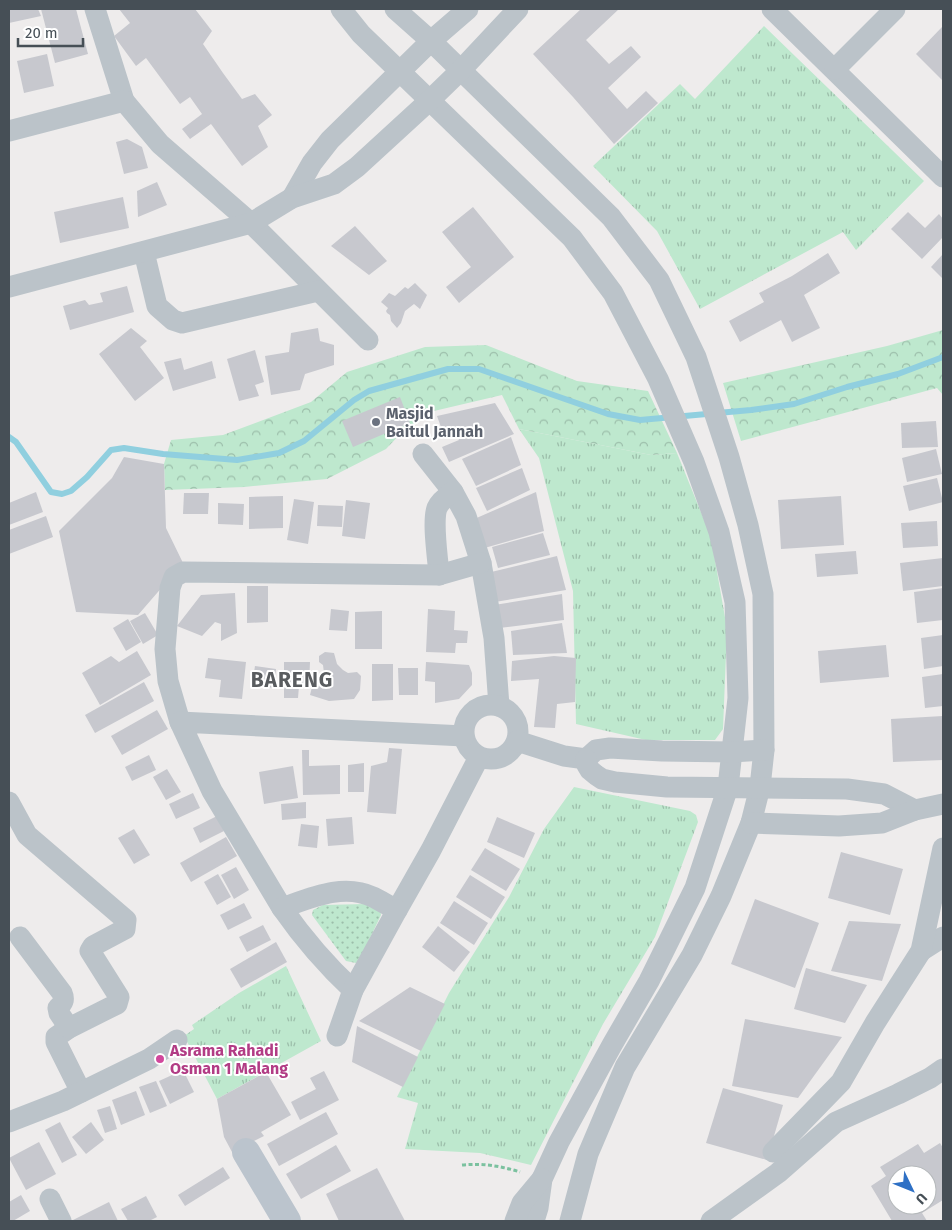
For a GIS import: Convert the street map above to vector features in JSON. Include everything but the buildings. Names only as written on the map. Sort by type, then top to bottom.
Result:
[{"type":"street","points":[[95,9],[124,101],[160,144],[250,223],[368,340]]},
{"type":"street","points":[[341,9],[361,34],[572,238],[613,293],[658,379],[694,462],[719,532],[735,602],[738,698],[728,787],[695,888],[649,981],[602,1061],[559,1142],[542,1179],[522,1203],[515,1221]]},
{"type":"street","points":[[395,9],[431,41],[611,217],[659,280],[696,357],[729,457],[748,525],[763,594],[764,750],[760,787],[751,823],[722,896],[692,955],[625,1067],[588,1154],[570,1221]]},
{"type":"street","points":[[292,198],[312,163],[330,140],[431,41],[468,9]]},
{"type":"street","points":[[9,287],[250,223],[292,198],[334,184],[357,167],[429,100],[518,9]]},
{"type":"street","points":[[772,9],[943,177]]},
{"type":"street","points":[[834,69],[895,9]]},
{"type":"street","points":[[9,131],[124,101]]},
{"type":"street","points":[[144,252],[157,306],[172,320],[182,323],[318,291]]},
{"type":"street","points":[[423,454],[453,492],[466,516],[481,563],[494,638],[499,706]]},
{"type":"street","points":[[439,575],[435,520],[437,508],[442,500],[453,492]]},
{"type":"street","points":[[353,990],[302,936],[282,908],[212,792],[180,722],[168,681],[165,649],[170,588],[174,577],[182,572],[439,575],[481,563]]},
{"type":"street","points":[[499,706],[507,710],[513,716],[519,732],[513,749],[506,756],[488,760],[479,758],[466,745],[464,736],[464,727],[468,719],[473,712],[481,707],[499,706]]},
{"type":"street","points":[[180,722],[464,736]]},
{"type":"street","points":[[517,741],[564,756],[586,759],[596,750],[610,748],[732,752],[764,750]]},
{"type":"street","points":[[337,1036],[353,990],[431,850],[479,758]]},
{"type":"street","points":[[586,759],[590,770],[596,775],[602,779],[615,782],[667,787],[847,789],[884,794],[915,810]]},
{"type":"street","points":[[9,802],[27,835],[126,920],[126,930],[94,946],[90,951],[119,998],[117,1004],[56,1036],[56,1042],[80,1092]]},
{"type":"street","points":[[751,823],[839,826],[882,823],[915,810],[943,804]]},
{"type":"street","points":[[773,1152],[841,1082],[875,1023],[921,951],[943,848]]},
{"type":"street","points":[[282,908],[341,890],[372,896],[397,910]]},
{"type":"street","points":[[921,951],[943,936]]},
{"type":"street","points":[[20,937],[62,993],[64,998],[58,1008],[59,1013],[69,1028]]},
{"type":"street","points":[[9,1122],[80,1092],[149,1059],[177,1040]]},
{"type":"street","points":[[711,1221],[778,1173],[836,1122],[898,1094],[930,1078],[943,1069]]},
{"type":"street","points":[[559,1142],[588,1154]]},
{"type":"street","points":[[246,1152],[287,1221]]},
{"type":"street","points":[[534,1221],[542,1179]]},
{"type":"street","points":[[50,1199],[61,1221]]},
{"type":"path","points":[[462,1165],[474,1164],[505,1167],[542,1179]]},
{"type":"green space","points":[[764,26],[924,181],[856,250],[843,232],[700,309],[657,231],[593,166],[680,84],[695,99]]},
{"type":"green space","points":[[943,330],[943,395],[937,388],[741,441],[723,383],[887,346]]},
{"type":"green space","points":[[486,345],[577,381],[648,391],[677,453],[651,455],[519,429],[502,395],[434,411],[404,430],[386,449],[327,479],[244,487],[165,490],[164,464],[171,440],[223,435],[311,402],[347,372],[425,347]]},
{"type":"green space","points":[[519,429],[651,455],[677,453],[711,537],[727,629],[723,729],[715,740],[646,740],[576,724],[573,591],[539,458]]},
{"type":"green space","points":[[574,787],[690,811],[696,815],[698,822],[655,937],[603,1024],[531,1165],[480,1153],[405,1149],[418,1103],[397,1097],[449,993],[509,897],[544,829]]},
{"type":"green space","points":[[367,904],[380,909],[381,915],[361,957],[356,963],[346,961],[312,915],[313,910],[323,905]]},
{"type":"green space","points":[[286,966],[321,1041],[217,1099],[184,1036],[194,1029],[192,1025],[239,993]]},
{"type":"waterway","points":[[9,437],[16,442],[51,492],[62,494],[71,491],[87,477],[111,450],[124,448],[163,454],[237,460],[279,453],[304,441],[354,400],[369,391],[448,369],[479,369],[608,414],[640,420],[751,410],[794,404],[847,387],[898,374],[943,357]]},
{"type":"place","name":"Masjid Baitul Jannah","points":[[376,422]]},
{"type":"place","name":"Asrama Rahadi Osman 1 Malang","points":[[160,1059]]},
{"type":"district","name":"BARENG","points":[[292,680]]}]
